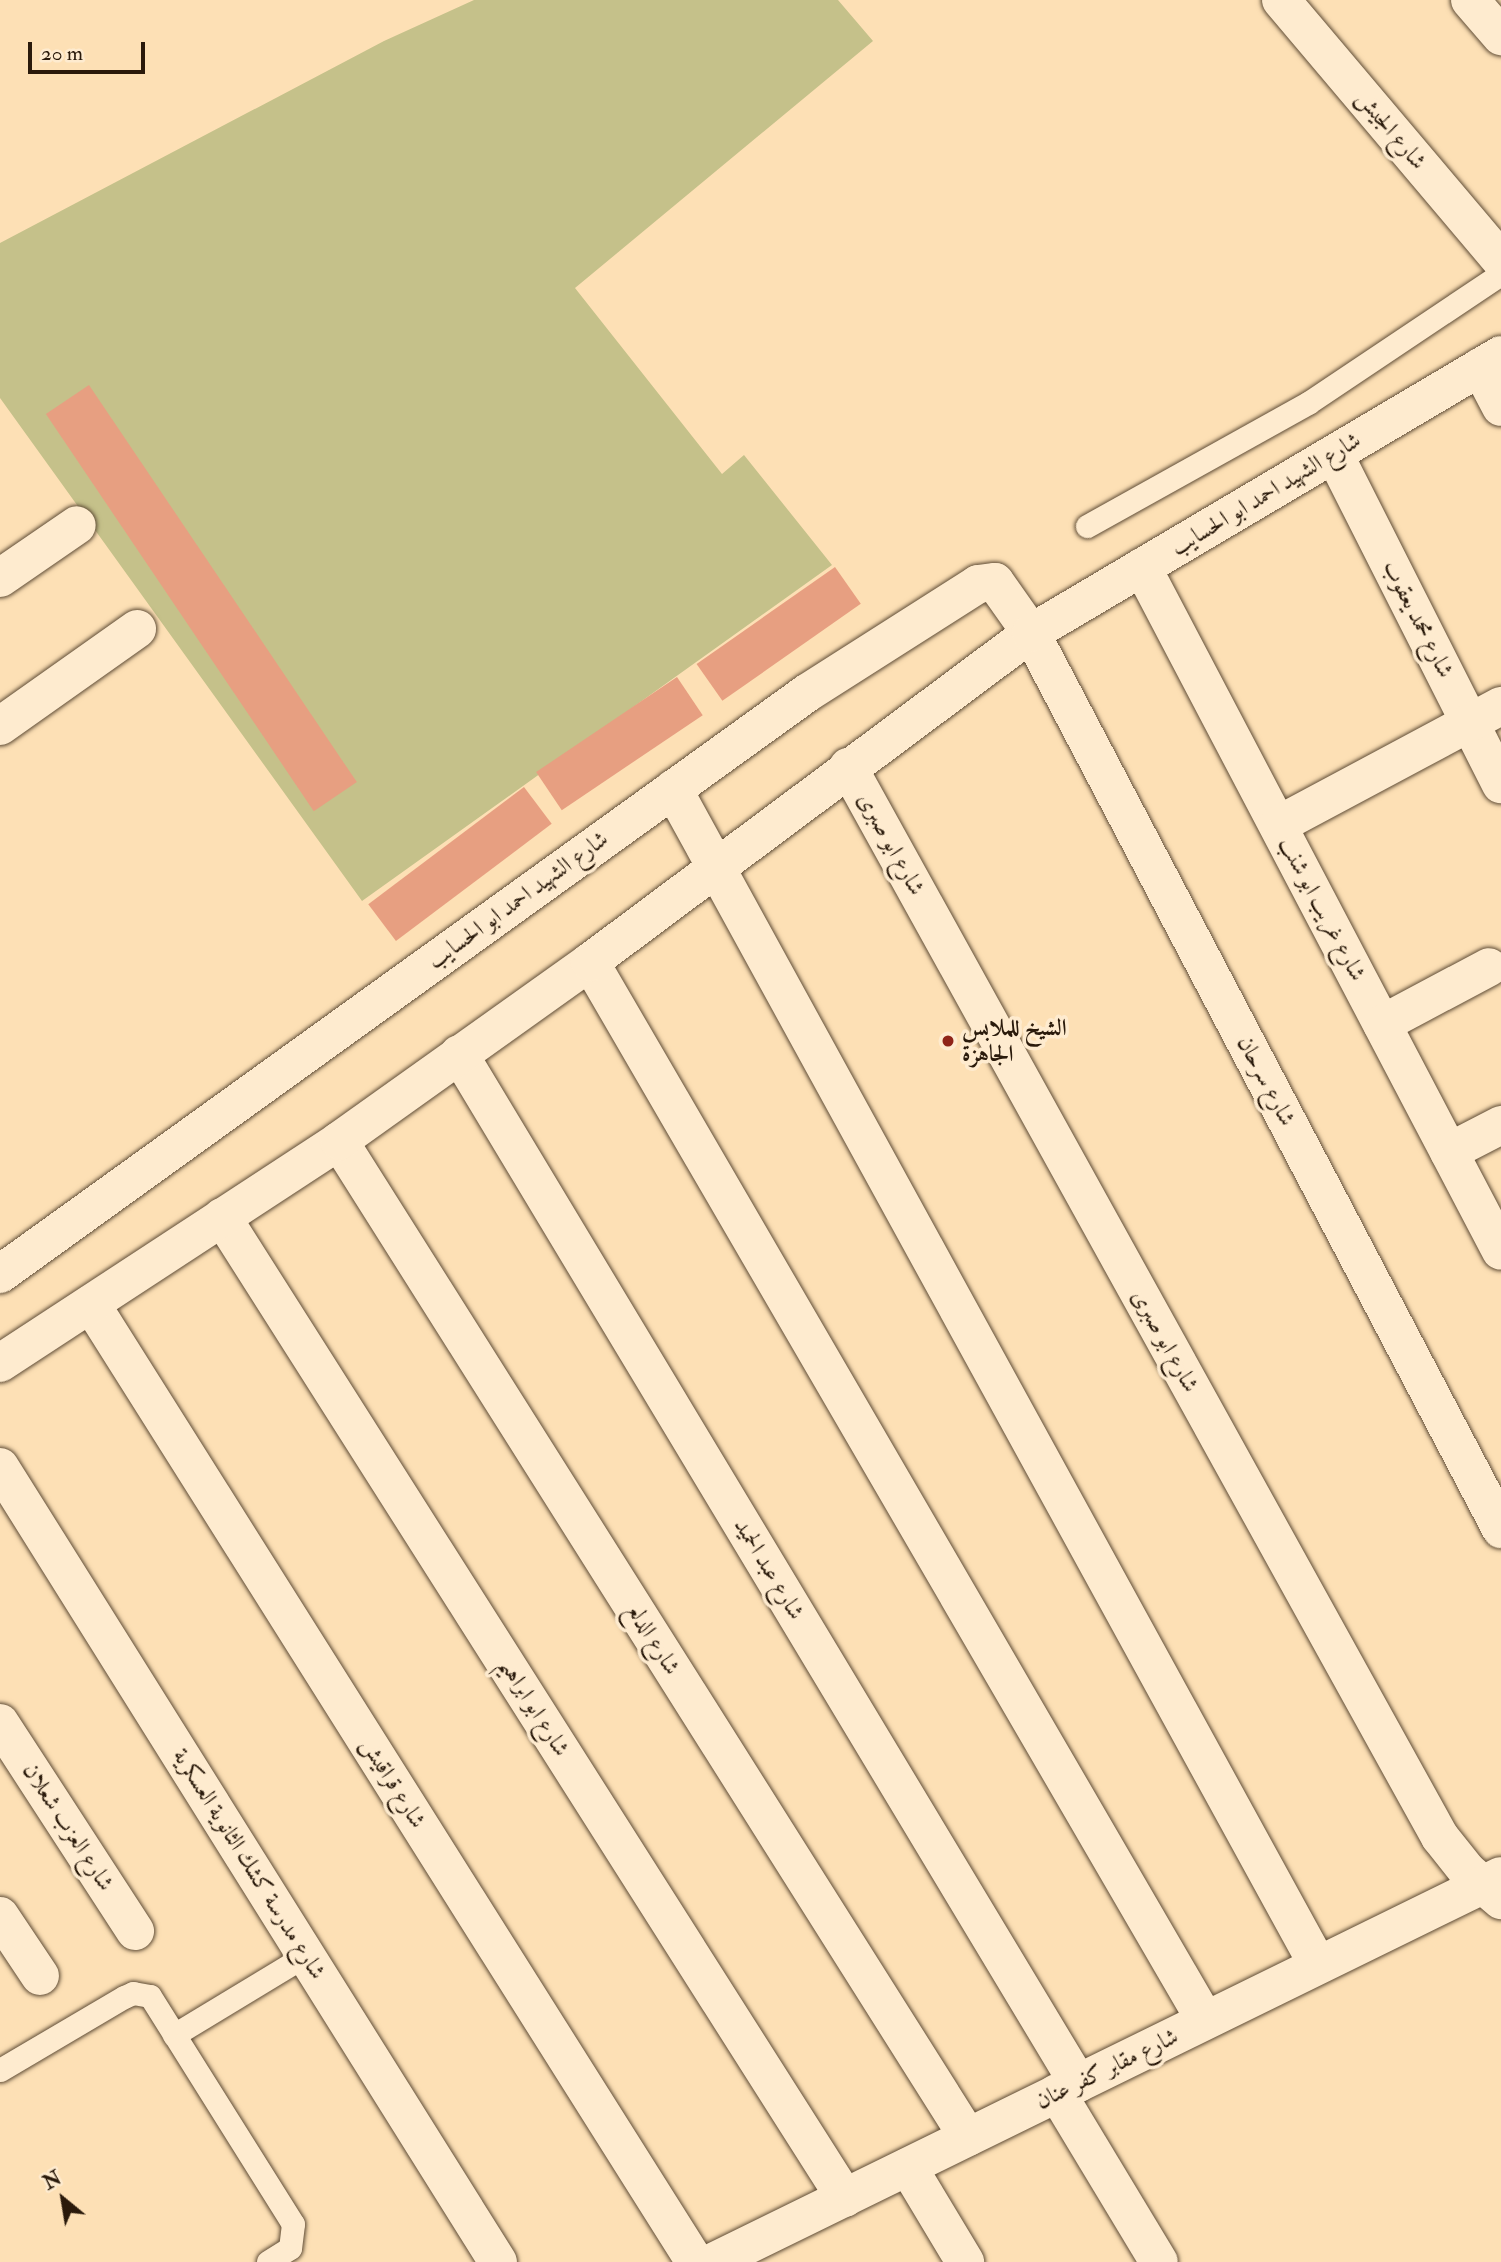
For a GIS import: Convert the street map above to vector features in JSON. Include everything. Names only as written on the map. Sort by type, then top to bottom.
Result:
[{"type":"street","name":"شارع الجيش","points":[[1280,0],[1501,260]]},
{"type":"street","points":[[1471,0],[1501,36]]},
{"type":"street","points":[[1490,361],[1501,407]]},
{"type":"street","name":"شارع الشهيد احمد ابو الحسايب","points":[[0,1363],[339,1141],[590,962],[715,865],[1031,633],[1490,361]]},
{"type":"street","name":"شارع محمد يعقوب","points":[[1334,454],[1486,714],[1501,784]]},
{"type":"street","points":[[0,578],[77,525]]},
{"type":"street","name":"شارع غريب ابو شنب","points":[[1142,567],[1501,1251]]},
{"type":"street","name":"شارع الشهيد احمد ابو الحسايب","points":[[0,1274],[807,693],[978,584],[995,582],[1031,633]]},
{"type":"street","points":[[0,726],[137,629]]},
{"type":"street","name":"شارع سرحان","points":[[1031,633],[1501,1529]]},
{"type":"street","points":[[1278,825],[1486,714]]},
{"type":"street","name":"شارع ابو صبرى","points":[[848,767],[1440,1837],[1467,1871],[1496,1887]]},
{"type":"street","points":[[673,789],[1318,1965]]},
{"type":"street","points":[[590,962],[1205,2020]]},
{"type":"street","points":[[1382,1024],[1489,967]]},
{"type":"street","name":"شارع عبد الحميد","points":[[459,1055],[1068,2088],[1159,2262]]},
{"type":"street","points":[[1449,1152],[1501,1125]]},
{"type":"street","name":"شارع الدلع","points":[[339,1141],[968,2137]]},
{"type":"street","name":"شارع ابو ابراهيم","points":[[222,1217],[845,2198]]},
{"type":"street","name":"شارع قراقيش","points":[[91,1304],[695,2262]]},
{"type":"street","name":"شارع مدرسة كشك الثانوية العسكرية","points":[[0,1467],[498,2262]]},
{"type":"street","name":"شارع العزب شعلان","points":[[0,1723],[135,1931]]},
{"type":"street","name":"شارع مقابر كفر عنان","points":[[713,2262],[772,2250],[845,2198],[1318,1965],[1496,1887]]},
{"type":"street","points":[[0,1916],[40,1976]]},
{"type":"street","points":[[908,2167],[965,2262]]},
{"type":"lane","points":[[1087,526],[1308,403],[1501,274]]},
{"type":"lane","points":[[174,2035],[306,1955]]},
{"type":"lane","points":[[0,2070],[133,1993],[150,1996],[293,2224],[290,2248],[268,2262]]},
{"type":"shaded area","points":[[474,0],[838,0],[873,41],[575,288],[722,474],[744,455],[832,565],[362,901],[0,398],[0,243],[384,41]]},
{"type":"building","points":[[89,385],[357,782],[314,811],[46,414]]},
{"type":"building","points":[[835,567],[861,604],[722,701],[697,664]]},
{"type":"building","points":[[677,677],[703,715],[562,810],[536,772]]},
{"type":"building","points":[[524,787],[552,824],[396,941],[368,904]]},
{"type":"place","name":"الشيخ للملابس الجاهزة","points":[[948,1041]]}]
